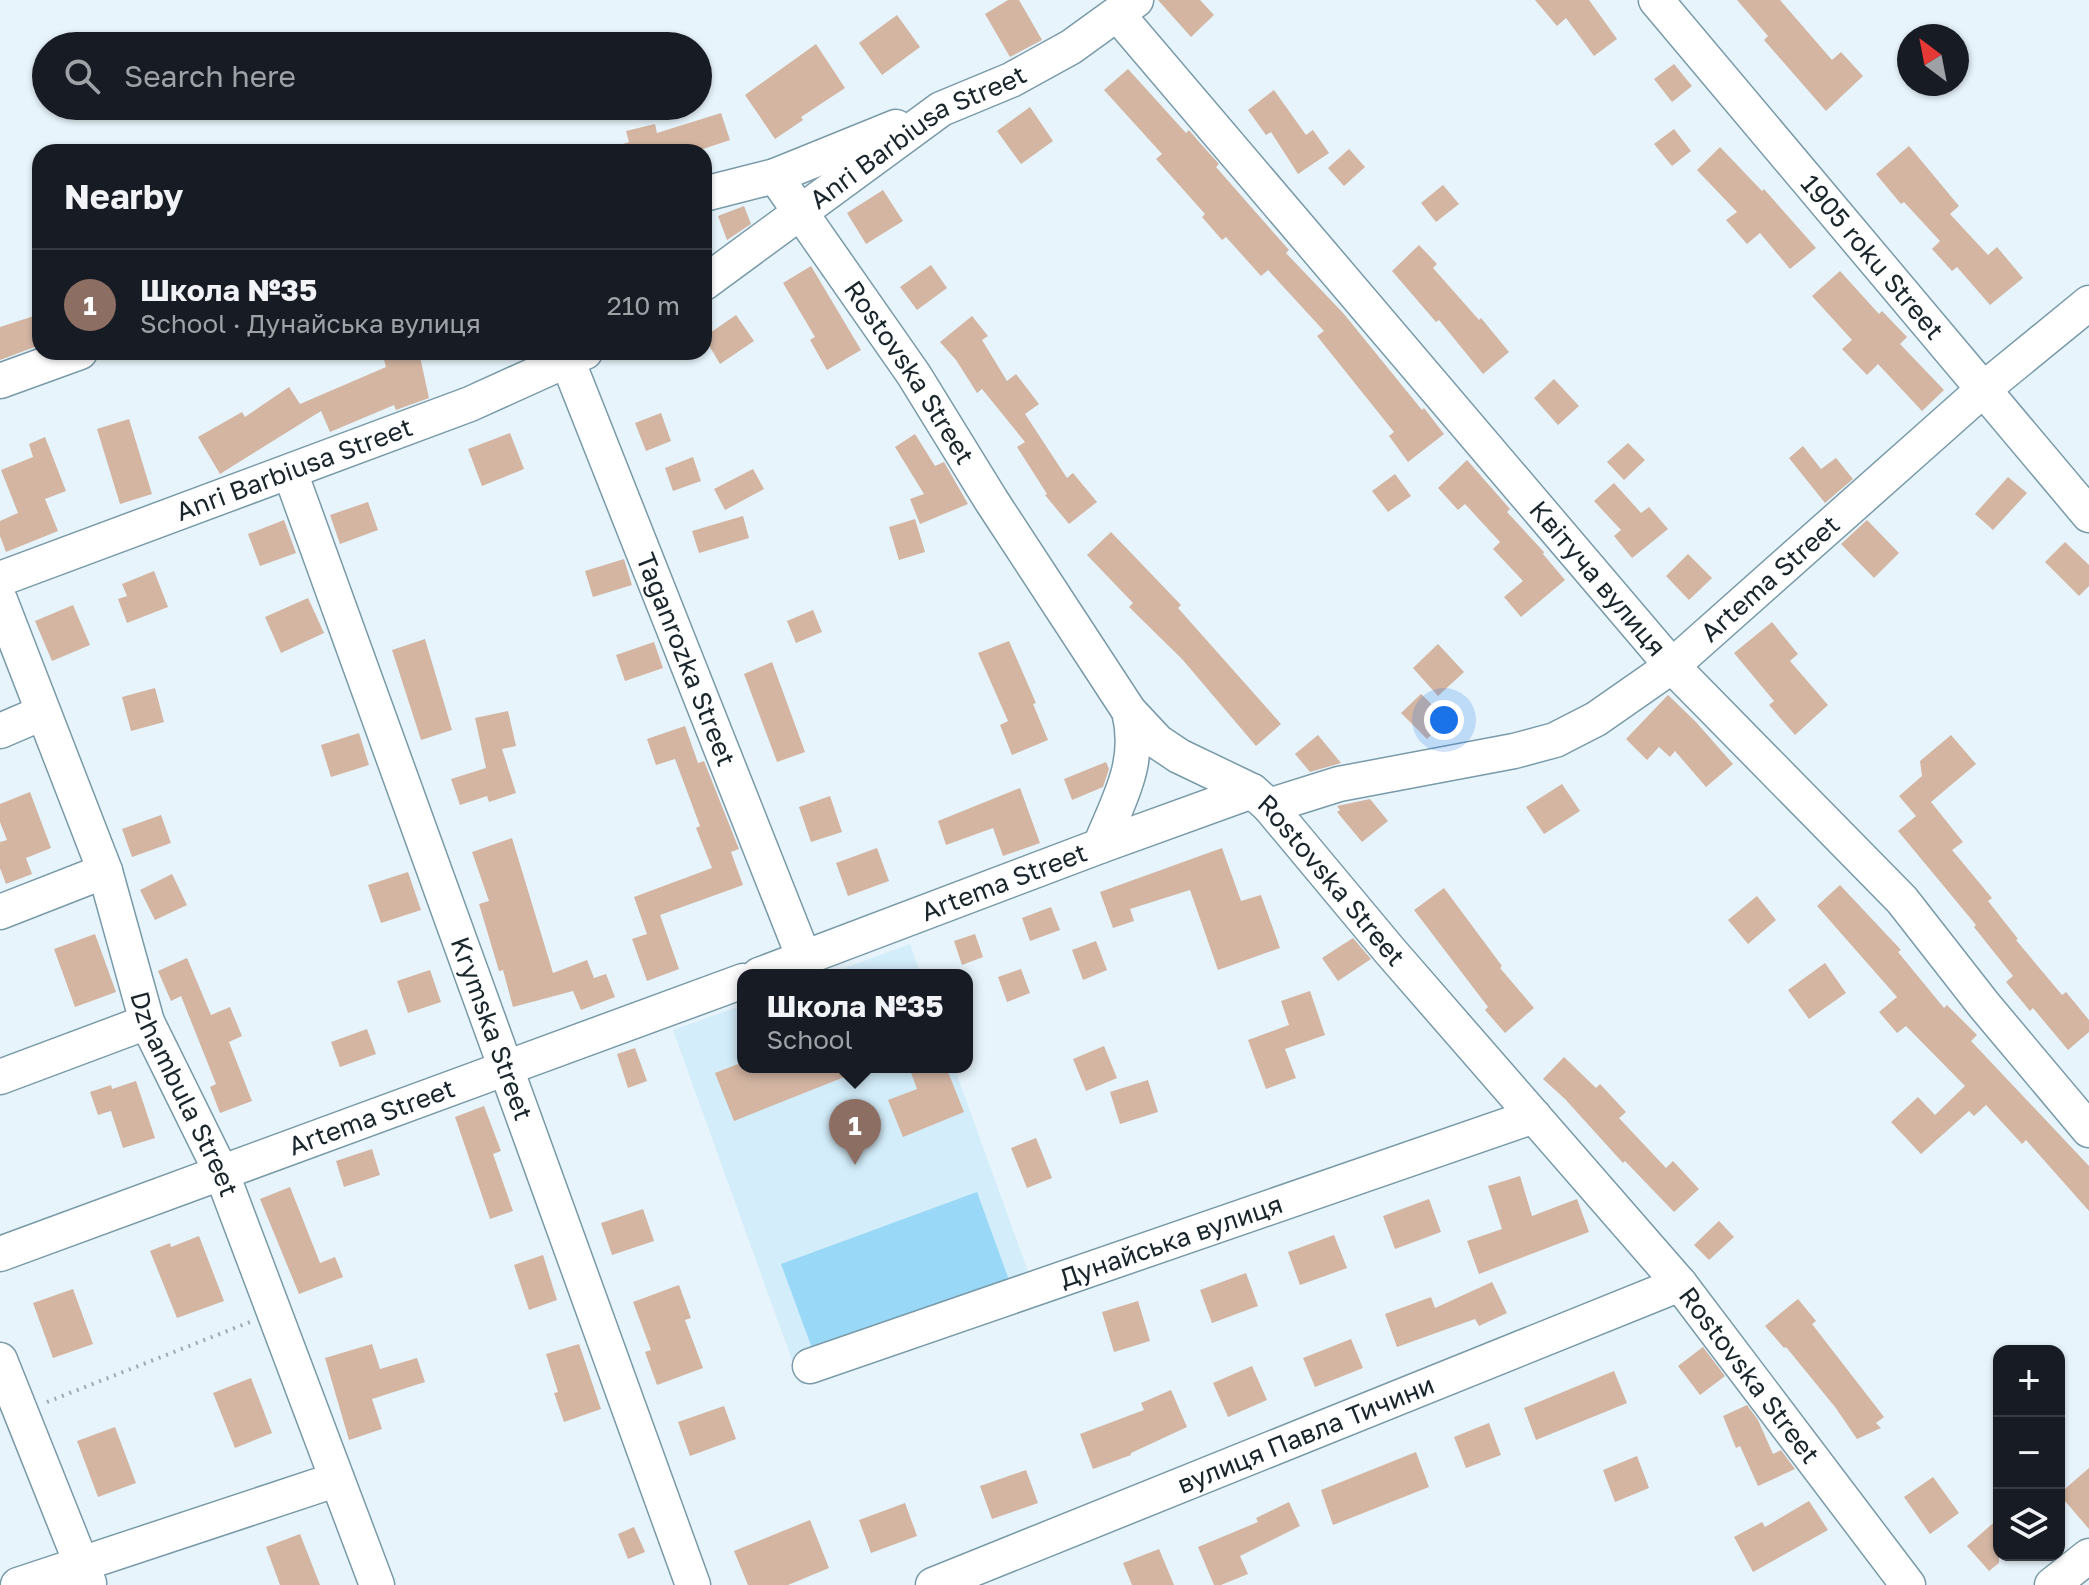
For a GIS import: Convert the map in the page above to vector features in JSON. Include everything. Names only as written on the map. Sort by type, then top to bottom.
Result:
[{"type":"street","name":"1905 roku Street","points":[[1656,0],[2089,515]]},
{"type":"street","name":"Anri Barbiusa Street","points":[[712,277],[941,109],[1011,80],[1071,47],[1127,8]]},
{"type":"street","name":"Квітуча вулиця","points":[[1127,8],[1672,666],[1902,900],[1984,1005],[2089,1130]]},
{"type":"street","points":[[712,192],[775,176],[941,109]]},
{"type":"street","name":"Rostovska Street","points":[[775,176],[906,363],[1129,711],[1146,731],[1179,756],[1260,799],[1680,1284],[1903,1584]]},
{"type":"street","name":"Artema Street","points":[[775,969],[1169,821],[1260,799],[1514,751],[1555,740],[1596,719],[1672,666],[1985,388],[2089,303]]},
{"type":"street","points":[[0,381],[58,360]]},
{"type":"street","name":"Anri Barbiusa Street","points":[[0,579],[470,404],[569,360]]},
{"type":"street","name":"Taganrozka Street","points":[[577,360],[804,958]]},
{"type":"street","name":"Krymska Street","points":[[290,472],[693,1585]]},
{"type":"street","name":"Dzhambula Street","points":[[0,600],[105,871],[147,1022],[222,1174],[377,1585]]},
{"type":"street","points":[[1100,846],[1133,764],[1134,731],[1129,711]]},
{"type":"street","points":[[0,731],[42,713]]},
{"type":"street","points":[[1133,764],[1154,751],[1179,756],[1187,769],[1189,782],[1186,795],[1169,821]]},
{"type":"street","points":[[0,912],[105,871]]},
{"type":"street","name":"Artema Street","points":[[0,1254],[737,983]]},
{"type":"street","points":[[0,1077],[147,1022]]},
{"type":"street","name":"Дунайська вулиця","points":[[810,1366],[1534,1116]]},
{"type":"street","name":"вулиця Павла Тичини","points":[[933,1585],[1680,1284]]},
{"type":"street","points":[[0,1360],[85,1574]]},
{"type":"street","points":[[18,1585],[85,1574],[335,1480]]},
{"type":"street","points":[[2052,1585],[2089,1556]]},
{"type":"path","points":[[21,1412],[275,1312]]},
{"type":"shaded area","points":[[910,944],[919,969],[842,969]]},
{"type":"shaded area","points":[[737,1007],[737,1073],[956,1073],[1038,1299],[801,1385],[673,1030]]},
{"type":"shaded area","points":[[977,1192],[1009,1280],[813,1351],[781,1264]]},
{"type":"building","points":[[1008,0],[1019,0],[1042,40],[1010,57],[985,14]]},
{"type":"building","points":[[1158,0],[1200,0],[1214,15],[1191,37]]},
{"type":"building","points":[[1535,0],[1589,0],[1617,39],[1594,56],[1566,18],[1557,26]]},
{"type":"building","points":[[1737,0],[1780,0],[1832,60],[1841,52],[1863,76],[1826,111],[1764,40],[1768,36]]},
{"type":"building","points":[[897,15],[920,47],[882,75],[859,43]]},
{"type":"building","points":[[816,44],[845,88],[801,117],[803,120],[775,139],[745,95]]},
{"type":"building","points":[[1674,64],[1692,86],[1672,102],[1654,79]]},
{"type":"building","points":[[1128,69],[1219,164],[1216,167],[1289,250],[1286,253],[1344,314],[1444,434],[1408,462],[1389,436],[1394,432],[1317,336],[1324,331],[1268,270],[1261,276],[1226,237],[1222,240],[1202,217],[1205,214],[1156,159],[1162,154],[1104,90]]},
{"type":"building","points":[[1274,90],[1306,135],[1313,130],[1329,153],[1298,174],[1271,132],[1266,135],[1248,110]]},
{"type":"building","points":[[1030,107],[1053,141],[1021,164],[997,131]]},
{"type":"building","points":[[721,113],[730,140],[712,146],[623,144],[629,142],[626,131],[655,124],[657,133],[699,120],[712,120],[712,116]]},
{"type":"building","points":[[1674,129],[1691,151],[1672,166],[1654,144]]},
{"type":"building","points":[[1909,146],[1959,206],[1950,214],[1988,255],[1997,247],[2023,278],[1990,305],[1957,267],[1952,271],[1932,249],[1940,241],[1904,202],[1901,204],[1876,174]]},
{"type":"building","points":[[1720,147],[1762,191],[1764,189],[1816,248],[1790,269],[1760,233],[1747,244],[1726,220],[1737,212],[1697,170]]},
{"type":"building","points":[[1349,149],[1365,167],[1344,186],[1328,168]]},
{"type":"building","points":[[1443,185],[1459,204],[1436,222],[1421,203]]},
{"type":"building","points":[[883,190],[903,221],[866,244],[847,213]]},
{"type":"building","points":[[744,206],[751,224],[727,240],[718,216]]},
{"type":"building","points":[[1419,245],[1437,264],[1433,268],[1509,352],[1483,374],[1439,320],[1436,322],[1392,271]]},
{"type":"building","points":[[931,265],[947,288],[917,310],[900,287]]},
{"type":"building","points":[[811,266],[861,350],[827,370],[810,340],[815,337],[783,283]]},
{"type":"building","points":[[1840,271],[1879,314],[1882,311],[1907,337],[1900,344],[1944,390],[1922,411],[1878,364],[1867,375],[1842,349],[1852,340],[1812,296]]},
{"type":"building","points":[[736,315],[754,341],[720,364],[712,350],[712,332]]},
{"type":"building","points":[[972,316],[988,336],[982,340],[1007,381],[1016,374],[1039,404],[1025,414],[1067,478],[1073,473],[1097,502],[1069,524],[1045,495],[1017,447],[1025,442],[982,389],[977,393],[940,342]]},
{"type":"building","points":[[32,317],[32,348],[0,360],[0,327]]},
{"type":"building","points":[[384,360],[421,360],[429,398],[396,410],[394,405],[330,432],[321,411],[220,474],[198,437],[242,412],[245,417],[289,387],[300,404],[386,367]]},
{"type":"building","points":[[1554,379],[1579,406],[1558,425],[1534,398]]},
{"type":"building","points":[[661,413],[671,441],[646,451],[635,423]]},
{"type":"building","points":[[129,419],[152,494],[120,504],[97,429]]},
{"type":"building","points":[[510,433],[524,469],[482,486],[468,449]]},
{"type":"building","points":[[915,434],[935,466],[944,462],[968,504],[920,524],[910,499],[924,494],[895,447]]},
{"type":"building","points":[[45,437],[66,491],[45,499],[58,531],[6,552],[0,536],[0,521],[18,513],[1,470],[33,457],[29,444]]},
{"type":"building","points":[[1628,443],[1645,460],[1624,480],[1607,462]]},
{"type":"building","points":[[1803,446],[1821,469],[1836,458],[1853,479],[1825,503],[1789,458]]},
{"type":"building","points":[[693,457],[701,481],[673,491],[665,468]]},
{"type":"building","points":[[1467,460],[1565,580],[1521,617],[1504,597],[1523,581],[1493,549],[1500,542],[1465,504],[1458,510],[1438,488]]},
{"type":"building","points":[[753,469],[764,489],[725,510],[714,489]]},
{"type":"building","points":[[1395,474],[1411,496],[1388,512],[1372,491]]},
{"type":"building","points":[[2008,477],[2027,493],[1993,530],[1975,514]]},
{"type":"building","points":[[1614,483],[1641,513],[1649,507],[1668,529],[1632,558],[1614,536],[1621,530],[1594,501]]},
{"type":"building","points":[[368,502],[378,530],[340,544],[330,515]]},
{"type":"building","points":[[743,516],[749,538],[699,553],[692,531]]},
{"type":"building","points":[[915,519],[925,552],[899,560],[889,527]]},
{"type":"building","points":[[284,520],[296,553],[260,566],[248,534]]},
{"type":"building","points":[[1867,520],[1899,553],[1874,578],[1841,544]]},
{"type":"building","points":[[1111,532],[1181,605],[1178,608],[1281,724],[1256,746],[1182,659],[1129,607],[1133,603],[1087,555]]},
{"type":"building","points":[[2065,542],[2089,565],[2089,586],[2079,596],[2045,562]]},
{"type":"building","points":[[1688,554],[1712,578],[1689,600],[1666,576]]},
{"type":"building","points":[[624,559],[632,585],[593,597],[585,571]]},
{"type":"building","points":[[154,571],[168,607],[127,623],[118,599],[127,596],[122,584]]},
{"type":"building","points":[[308,598],[324,633],[281,653],[265,617]]},
{"type":"building","points":[[73,605],[90,645],[52,661],[35,621]]},
{"type":"building","points":[[813,610],[822,632],[796,643],[787,621]]},
{"type":"building","points":[[1772,622],[1798,654],[1790,661],[1828,705],[1795,735],[1769,705],[1774,701],[1734,653]]},
{"type":"building","points":[[425,639],[452,730],[421,740],[392,650]]},
{"type":"building","points":[[1009,641],[1048,740],[1012,755],[1000,725],[1008,721],[978,653]]},
{"type":"building","points":[[654,642],[663,668],[625,681],[616,655]]},
{"type":"building","points":[[1438,644],[1464,672],[1438,696],[1413,668]]},
{"type":"building","points":[[772,662],[805,752],[777,762],[744,674]]},
{"type":"building","points":[[155,688],[164,722],[131,731],[122,697]]},
{"type":"building","points":[[1421,694],[1447,719],[1427,739],[1401,713]]},
{"type":"building","points":[[1668,695],[1733,764],[1706,787],[1675,751],[1670,757],[1659,747],[1647,760],[1626,739]]},
{"type":"building","points":[[508,711],[516,746],[502,749],[516,793],[489,802],[487,796],[460,805],[451,779],[486,768],[475,718]]},
{"type":"building","points":[[685,726],[698,763],[704,761],[739,849],[731,852],[743,885],[660,915],[679,969],[647,981],[632,939],[647,934],[634,897],[712,868],[675,759],[656,765],[647,739]]},
{"type":"building","points":[[359,733],[369,765],[331,777],[321,745]]},
{"type":"building","points":[[1318,735],[1341,763],[1310,772],[1295,754]]},
{"type":"building","points":[[1951,735],[1976,764],[1931,802],[1963,842],[1952,850],[1992,898],[1988,901],[2016,940],[2062,995],[2066,992],[2089,1020],[2089,1032],[2068,1050],[2033,1008],[2030,1011],[2006,982],[2013,976],[1974,927],[1976,925],[1898,831],[1916,816],[1899,796],[1922,776],[1920,761]]},
{"type":"building","points":[[1106,762],[1109,769],[1103,787],[1072,800],[1064,779]]},
{"type":"building","points":[[1562,784],[1580,811],[1544,834],[1526,807]]},
{"type":"building","points":[[1020,788],[1040,843],[1003,856],[993,828],[946,845],[938,821]]},
{"type":"building","points":[[30,792],[51,848],[26,858],[32,874],[6,884],[0,868],[0,842],[7,840],[0,822],[0,804]]},
{"type":"building","points":[[830,796],[842,832],[811,842],[799,807]]},
{"type":"building","points":[[1370,799],[1388,821],[1362,842],[1337,812],[1340,810],[1337,806]]},
{"type":"building","points":[[161,815],[171,843],[132,857],[122,829]]},
{"type":"building","points":[[512,838],[553,973],[587,960],[594,978],[606,974],[615,997],[581,1010],[573,991],[513,1007],[479,904],[489,901],[472,852]]},
{"type":"building","points":[[877,848],[889,881],[848,896],[836,863]]},
{"type":"building","points":[[1222,848],[1241,901],[1261,895],[1280,948],[1218,970],[1190,890],[1130,909],[1134,921],[1113,928],[1100,892]]},
{"type":"building","points":[[408,872],[421,910],[381,923],[368,885]]},
{"type":"building","points":[[172,874],[187,905],[155,920],[140,890]]},
{"type":"building","points":[[1840,885],[1901,950],[1898,952],[1944,1008],[1947,1005],[1977,1035],[1971,1041],[2089,1166],[2089,1211],[2026,1140],[2022,1144],[1986,1105],[1974,1116],[1969,1111],[1921,1154],[1891,1122],[1918,1097],[1935,1115],[1965,1086],[1906,1026],[1897,1033],[1879,1012],[1897,997],[1817,906]]},
{"type":"building","points":[[1444,888],[1502,966],[1500,968],[1534,1008],[1505,1033],[1414,910]]},
{"type":"building","points":[[1757,896],[1776,920],[1748,944],[1728,920]]},
{"type":"building","points":[[1051,907],[1060,930],[1030,941],[1022,918]]},
{"type":"building","points":[[95,934],[116,992],[75,1007],[54,949]]},
{"type":"building","points":[[975,934],[983,957],[962,965],[954,941]]},
{"type":"building","points":[[1353,938],[1371,959],[1338,981],[1322,958]]},
{"type":"building","points":[[1096,941],[1107,970],[1083,980],[1072,950]]},
{"type":"building","points":[[187,958],[211,1015],[230,1007],[242,1036],[229,1042],[252,1101],[220,1113],[210,1087],[216,1084],[181,996],[171,1001],[158,971]]},
{"type":"building","points":[[1825,963],[1846,993],[1809,1019],[1788,990]]},
{"type":"building","points":[[1021,969],[1030,993],[1007,1002],[998,977]]},
{"type":"building","points":[[430,970],[441,1002],[408,1013],[397,981]]},
{"type":"building","points":[[1310,991],[1325,1035],[1285,1049],[1296,1078],[1266,1089],[1248,1040],[1289,1025],[1281,1001]]},
{"type":"building","points":[[367,1029],[376,1054],[340,1067],[331,1042]]},
{"type":"building","points":[[1104,1046],[1117,1078],[1086,1091],[1073,1059]]},
{"type":"building","points":[[635,1048],[647,1081],[628,1088],[617,1054]]},
{"type":"building","points":[[1564,1057],[1596,1088],[1600,1084],[1626,1112],[1619,1118],[1666,1168],[1673,1161],[1699,1189],[1674,1212],[1543,1079]]},
{"type":"building","points":[[737,1064],[737,1073],[854,1073],[734,1121],[715,1073]]},
{"type":"building","points":[[911,1073],[948,1073],[964,1112],[903,1137],[888,1100],[917,1089]]},
{"type":"building","points":[[1148,1080],[1158,1112],[1120,1124],[1110,1092]]},
{"type":"building","points":[[136,1081],[155,1138],[123,1148],[111,1111],[98,1115],[90,1092]]},
{"type":"building","points":[[484,1106],[501,1151],[493,1154],[513,1211],[490,1219],[455,1117]]},
{"type":"building","points":[[1036,1138],[1052,1178],[1027,1188],[1011,1148]]},
{"type":"building","points":[[372,1149],[380,1175],[344,1187],[336,1161]]},
{"type":"building","points":[[1520,1176],[1532,1216],[1577,1199],[1589,1232],[1479,1274],[1467,1241],[1502,1229],[1488,1186]]},
{"type":"building","points":[[290,1187],[320,1263],[335,1257],[343,1277],[299,1294],[260,1199]]},
{"type":"building","points":[[1429,1199],[1441,1232],[1395,1249],[1383,1216]]},
{"type":"building","points":[[643,1209],[654,1241],[612,1255],[601,1223]]},
{"type":"building","points":[[1719,1221],[1734,1237],[1709,1260],[1694,1245]]},
{"type":"building","points":[[1334,1235],[1347,1268],[1300,1285],[1288,1252]]},
{"type":"building","points":[[199,1236],[224,1301],[177,1318],[150,1251]]},
{"type":"building","points":[[543,1255],[557,1300],[529,1310],[514,1265]]},
{"type":"building","points":[[1246,1273],[1258,1306],[1212,1323],[1200,1290]]},
{"type":"building","points":[[1492,1282],[1507,1313],[1479,1326],[1475,1319],[1397,1347],[1385,1314],[1431,1297],[1435,1308]]},
{"type":"building","points":[[679,1285],[691,1318],[685,1320],[703,1368],[657,1385],[645,1352],[651,1350],[633,1302]]},
{"type":"building","points":[[73,1289],[93,1344],[53,1358],[33,1303]]},
{"type":"building","points":[[1798,1299],[1816,1321],[1812,1324],[1884,1417],[1876,1423],[1881,1428],[1857,1439],[1835,1407],[1765,1326]]},
{"type":"building","points":[[1138,1301],[1150,1341],[1114,1352],[1102,1312]]},
{"type":"building","points":[[1351,1339],[1363,1368],[1315,1387],[1303,1358]]},
{"type":"building","points":[[372,1344],[380,1369],[417,1358],[425,1382],[372,1399],[382,1429],[349,1440],[325,1358]]},
{"type":"building","points":[[579,1344],[601,1409],[564,1422],[546,1354]]},
{"type":"building","points":[[1703,1347],[1725,1376],[1700,1395],[1678,1366]]},
{"type":"building","points":[[1252,1366],[1267,1400],[1228,1417],[1213,1383]]},
{"type":"building","points":[[1614,1371],[1627,1403],[1536,1440],[1524,1408]]},
{"type":"building","points":[[251,1378],[272,1433],[235,1448],[213,1393]]},
{"type":"building","points":[[1171,1390],[1187,1427],[1131,1455],[1093,1469],[1080,1434],[1144,1410],[1141,1403]]},
{"type":"building","points":[[1747,1405],[1758,1420],[1773,1454],[1781,1450],[1795,1469],[1758,1486],[1740,1446],[1736,1448],[1723,1416]]},
{"type":"building","points":[[724,1406],[736,1439],[690,1456],[678,1422]]},
{"type":"building","points":[[1489,1423],[1501,1455],[1466,1468],[1454,1437]]},
{"type":"building","points":[[115,1427],[136,1483],[98,1497],[77,1441]]},
{"type":"building","points":[[1416,1452],[1429,1487],[1333,1525],[1321,1490]]},
{"type":"building","points":[[1637,1456],[1649,1488],[1615,1502],[1603,1470]]},
{"type":"building","points":[[2089,1468],[2089,1529],[2065,1501],[2065,1489]]},
{"type":"building","points":[[1026,1470],[1038,1503],[992,1519],[980,1486]]},
{"type":"building","points":[[1933,1477],[1959,1513],[1930,1534],[1904,1497]]},
{"type":"building","points":[[1809,1501],[1828,1530],[1753,1572],[1734,1537],[1762,1522],[1765,1527]]},
{"type":"building","points":[[1289,1502],[1300,1526],[1240,1556],[1248,1574],[1214,1585],[1198,1547],[1258,1522],[1256,1518]]},
{"type":"building","points":[[905,1503],[917,1536],[871,1553],[859,1520]]},
{"type":"building","points":[[810,1520],[829,1568],[788,1585],[748,1585],[734,1551]]},
{"type":"building","points":[[1993,1523],[1993,1561],[1999,1563],[1989,1571],[1967,1546]]},
{"type":"building","points":[[634,1527],[645,1552],[628,1559],[618,1534]]},
{"type":"building","points":[[300,1534],[320,1585],[280,1585],[266,1547]]},
{"type":"building","points":[[1159,1549],[1174,1585],[1132,1585],[1123,1563]]},
{"type":"place","name":"Школа №35","points":[[855,1165]]}]
